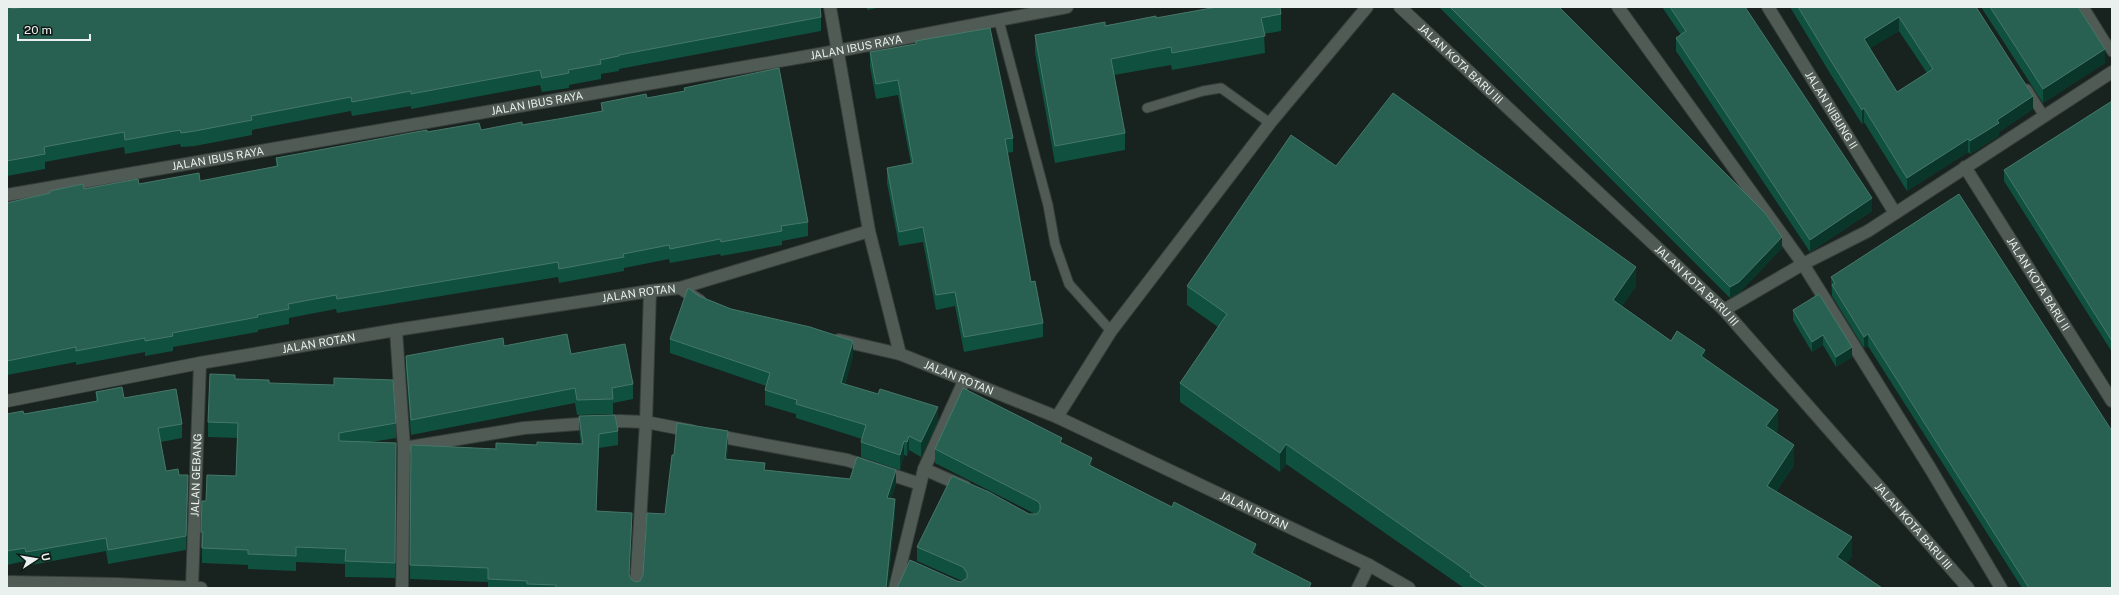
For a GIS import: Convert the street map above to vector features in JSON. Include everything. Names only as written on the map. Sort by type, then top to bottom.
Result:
[{"type":"street","points":[[830,7],[870,231],[900,354]]},
{"type":"street","name":"JALAN IBUS RAYA","points":[[7,195],[837,51],[1067,7]]},
{"type":"street","points":[[1057,417],[1111,331],[1270,123],[1367,7]]},
{"type":"street","name":"JALAN KOTA BARU III","points":[[1400,7],[1724,310],[1968,588]]},
{"type":"street","points":[[1618,7],[1804,264],[1930,468],[2001,588]]},
{"type":"street","name":"JALAN NIBUNG II","points":[[1768,7],[1895,213]]},
{"type":"street","points":[[1724,310],[1804,264],[1868,231],[2112,72]]},
{"type":"street","name":"JALAN KOTA BARU II","points":[[1965,167],[2112,400]]},
{"type":"street","points":[[680,288],[870,231]]},
{"type":"street","name":"JALAN ROTAN","points":[[7,400],[200,363],[396,330],[650,291],[680,288],[709,306]]},
{"type":"street","points":[[636,588],[646,422],[650,291]]},
{"type":"street","points":[[396,330],[404,448],[402,588]]},
{"type":"street","name":"JALAN ROTAN","points":[[824,337],[900,354],[1057,417],[1369,564],[1409,588]]},
{"type":"street","name":"JALAN GEBANG","points":[[197,588],[200,363]]},
{"type":"street","points":[[895,588],[906,564],[924,469],[965,379]]},
{"type":"street","points":[[404,448],[524,428],[619,421],[646,422],[846,460],[920,484]]},
{"type":"street","points":[[924,469],[979,493]]},
{"type":"street","points":[[1358,588],[1369,564]]},
{"type":"street","points":[[7,582],[197,588]]},
{"type":"lane","points":[[2084,7],[2112,52]]},
{"type":"lane","points":[[999,21],[1048,205],[1055,244],[1069,284],[1111,331]]},
{"type":"lane","points":[[2023,84],[2044,116]]},
{"type":"lane","points":[[1146,108],[1202,91],[1221,88],[1270,123]]},
{"type":"building","points":[[7,7],[10,7],[11,9],[24,7],[820,7],[821,17],[619,55],[600,60],[601,64],[568,70],[569,73],[542,78],[540,70],[411,94],[411,91],[352,102],[351,97],[251,116],[252,120],[181,133],[180,130],[125,140],[124,132],[44,147],[45,154],[7,161]]},
{"type":"building","points":[[1217,7],[1280,7],[1281,14],[1261,18],[1265,36],[1172,53],[1171,47],[1111,59],[1125,133],[1055,146],[1035,35],[1105,22],[1105,26],[1156,16],[1156,18]]},
{"type":"building","points":[[1450,7],[1559,7],[1765,213],[1782,237],[1739,282],[1730,287]]},
{"type":"building","points":[[1670,7],[1745,7],[1872,198],[1810,240],[1676,38],[1686,31]]},
{"type":"building","points":[[1798,7],[1976,7],[2033,96],[1997,120],[1999,123],[1970,141],[1968,139],[1907,178],[1864,108],[1862,110]],"holes":[[[1899,17],[1933,69],[1897,92],[1864,39]]]},
{"type":"building","points":[[1990,7],[2078,7],[2105,49],[2043,89]]},
{"type":"building","points":[[990,28],[1013,138],[1005,139],[1031,282],[1035,281],[1043,323],[964,337],[955,292],[936,295],[923,227],[899,232],[887,168],[913,163],[898,80],[876,84],[870,52],[916,44],[916,41]]},
{"type":"building","points":[[779,68],[808,222],[781,226],[782,231],[721,242],[720,239],[670,249],[669,245],[623,254],[624,257],[559,269],[558,262],[337,299],[336,295],[288,304],[289,309],[257,315],[258,317],[172,333],[173,336],[145,341],[145,338],[76,351],[76,347],[7,361],[7,203],[50,193],[50,191],[83,184],[84,189],[138,179],[139,184],[199,173],[200,181],[278,166],[276,158],[427,130],[427,132],[479,123],[481,130],[522,122],[522,125],[558,119],[603,111],[601,103],[646,94],[647,98],[685,91],[684,88]]},
{"type":"building","points":[[1393,93],[1636,267],[1613,300],[1671,341],[1677,331],[1705,350],[1701,356],[1778,410],[1766,426],[1794,445],[1767,486],[1852,537],[1837,557],[1882,588],[1488,588],[1470,576],[1471,574],[1286,444],[1280,453],[1180,383],[1227,314],[1187,286],[1291,135],[1336,166]]},
{"type":"building","points":[[2112,101],[2112,341],[2004,170]]},
{"type":"building","points":[[1959,194],[2112,431],[2112,588],[2029,588],[1868,334],[1864,337],[1832,285],[1835,283],[1831,277]]},
{"type":"building","points":[[688,288],[699,296],[731,309],[810,327],[853,341],[841,383],[878,394],[880,389],[938,407],[921,442],[909,436],[907,442],[904,441],[900,455],[861,442],[866,425],[796,404],[797,400],[765,390],[770,373],[670,339]]},
{"type":"building","points":[[1819,294],[1852,347],[1836,357],[1823,335],[1812,342],[1793,310]]},
{"type":"building","points":[[567,334],[571,354],[625,344],[633,384],[612,388],[613,399],[577,400],[575,388],[411,420],[406,356],[503,338],[504,346]]},
{"type":"building","points":[[210,374],[235,375],[235,379],[269,380],[269,383],[334,385],[334,378],[393,380],[396,423],[339,433],[339,441],[396,443],[395,563],[345,561],[346,549],[296,547],[296,556],[248,554],[248,550],[202,548],[202,501],[206,501],[207,475],[236,476],[238,423],[208,422]]},
{"type":"building","points":[[122,387],[124,398],[176,389],[182,424],[158,428],[166,471],[178,469],[179,475],[188,475],[186,536],[108,550],[106,538],[26,552],[25,548],[7,551],[7,414],[23,411],[24,414],[98,401],[96,392]]},
{"type":"building","points":[[963,388],[1062,438],[1060,442],[1092,458],[1089,465],[1172,507],[1174,502],[1256,544],[1252,553],[1311,583],[1309,588],[897,588],[910,560],[957,581],[961,582],[967,578],[967,573],[963,567],[917,547],[952,476],[989,492],[1029,514],[1037,514],[1040,510],[1040,504],[1037,501],[935,449]]},
{"type":"building","points":[[615,415],[618,431],[599,434],[596,511],[632,513],[629,574],[630,578],[635,582],[640,581],[643,575],[647,513],[665,514],[672,455],[674,455],[677,423],[728,431],[725,459],[765,463],[764,470],[850,479],[857,457],[896,470],[887,498],[895,499],[886,588],[556,588],[556,585],[527,584],[527,581],[488,579],[488,568],[410,565],[411,445],[496,449],[496,443],[537,445],[537,442],[583,444],[579,416]]}]
